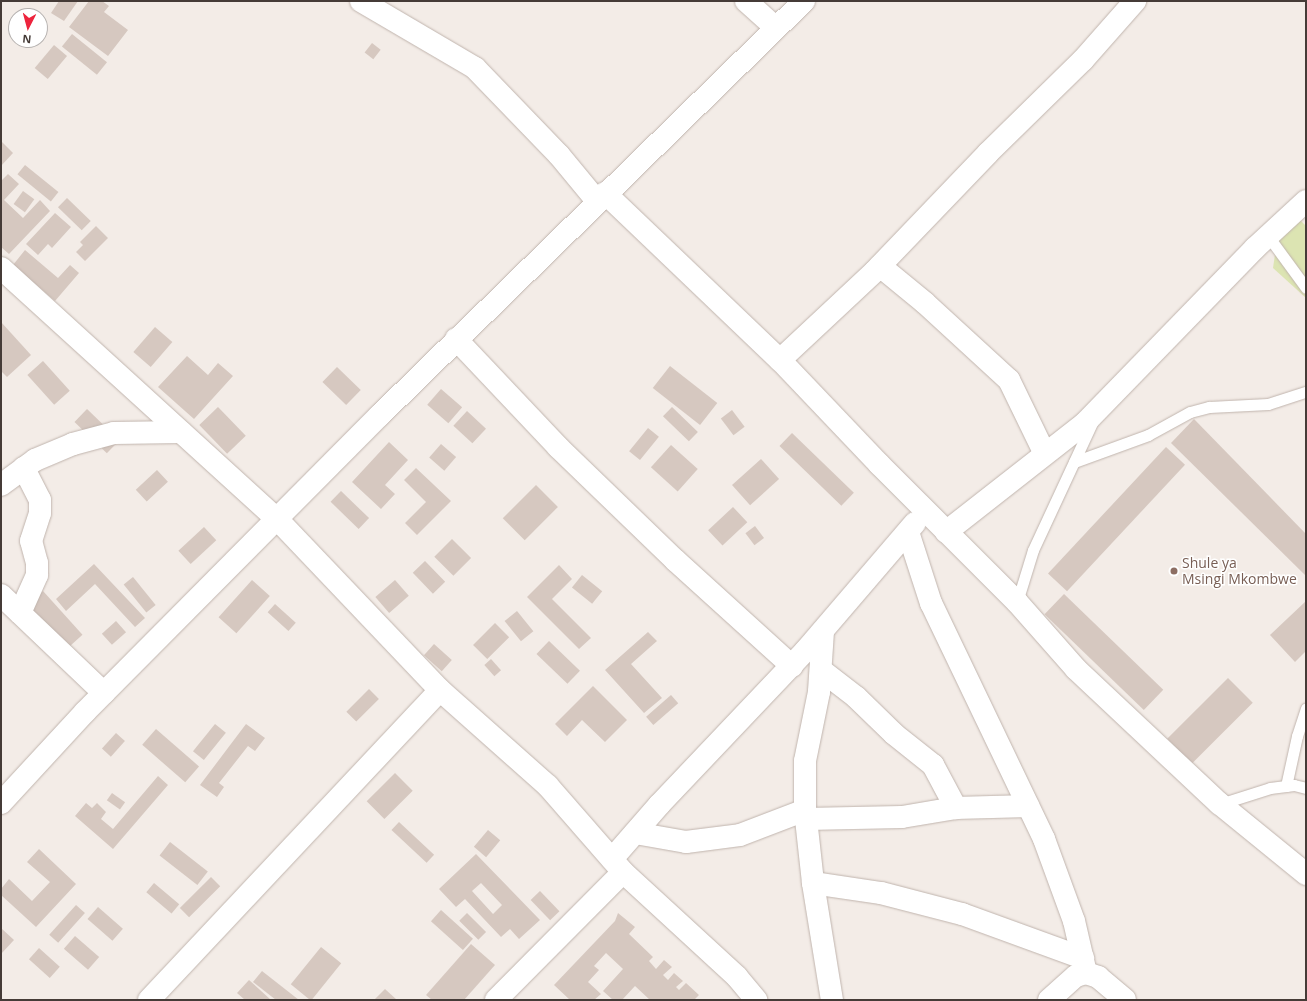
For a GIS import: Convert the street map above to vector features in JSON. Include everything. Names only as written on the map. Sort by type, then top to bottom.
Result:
[{"type":"street","points":[[361,1],[475,68],[601,197],[780,360],[925,511],[1017,602],[1076,669],[1220,804],[1306,874]]},
{"type":"street","points":[[746,1],[776,28]]},
{"type":"street","points":[[1,803],[104,693],[456,339],[804,1]]},
{"type":"street","points":[[780,360],[880,266],[988,153],[1083,60],[1135,1]]},
{"type":"street","points":[[946,532],[1085,422],[1268,236],[1306,201]]},
{"type":"street","points":[[880,266],[926,303],[1009,380],[1046,454]]},
{"type":"street","points":[[1,268],[277,519],[440,690],[548,786],[618,866],[737,977],[756,1000]]},
{"type":"street","points":[[456,339],[558,446],[675,560],[792,666]]},
{"type":"street","points":[[1,485],[35,460],[73,444],[114,433],[181,432]]},
{"type":"street","points":[[20,613],[37,575],[37,563],[31,541],[40,513],[40,500],[24,468]]},
{"type":"street","points":[[496,1000],[618,866],[634,833],[792,666],[925,511]]},
{"type":"street","points":[[908,532],[931,603],[1044,839],[1074,921],[1085,966]]},
{"type":"street","points":[[1,595],[104,693]]},
{"type":"street","points":[[823,631],[819,692],[805,761],[806,814],[813,883],[832,1000]]},
{"type":"street","points":[[821,670],[856,697],[894,734],[933,765],[956,808]]},
{"type":"street","points":[[149,1000],[440,690]]},
{"type":"street","points":[[634,833],[686,842],[740,835],[806,814],[902,817],[956,808],[1028,806]]},
{"type":"street","points":[[813,883],[880,893],[962,914],[1085,966],[1125,1000]]},
{"type":"street","points":[[1049,1000],[1085,966]]},
{"type":"lane","points":[[1268,236],[1306,288]]},
{"type":"lane","points":[[1074,462],[1148,435],[1190,412],[1209,407],[1268,404],[1306,392]]},
{"type":"lane","points":[[1017,602],[1033,550],[1100,406]]},
{"type":"lane","points":[[1286,786],[1297,736],[1306,708]]},
{"type":"lane","points":[[1220,804],[1270,788],[1286,786],[1306,788]]},
{"type":"green space","points":[[1299,219],[1306,226],[1306,298],[1273,268],[1278,234]]},
{"type":"building","points":[[59,1],[78,1],[64,21],[51,13]]},
{"type":"building","points":[[89,1],[102,1],[109,6],[104,12],[128,30],[108,56],[69,27]]},
{"type":"building","points":[[72,34],[107,62],[97,75],[62,46]]},
{"type":"building","points":[[372,43],[381,50],[373,59],[365,52]]},
{"type":"building","points":[[54,45],[67,56],[48,79],[35,68]]},
{"type":"building","points":[[1,141],[13,153],[1,166]]},
{"type":"building","points":[[25,165],[58,192],[51,201],[17,174]]},
{"type":"building","points":[[8,174],[19,184],[4,200],[23,218],[40,200],[50,211],[9,254],[1,247],[1,181]]},
{"type":"building","points":[[23,191],[34,199],[25,212],[14,204]]},
{"type":"building","points":[[67,198],[91,221],[82,230],[58,207]]},
{"type":"building","points":[[55,213],[71,227],[52,248],[48,244],[38,255],[26,244]]},
{"type":"building","points":[[96,226],[108,238],[85,261],[76,252],[83,245],[80,242]]},
{"type":"building","points":[[25,250],[58,278],[70,265],[79,273],[55,301],[13,265]]},
{"type":"building","points":[[1,322],[31,355],[7,377],[1,371]]},
{"type":"building","points":[[155,327],[172,342],[151,367],[133,352]]},
{"type":"building","points":[[187,356],[208,375],[218,363],[233,376],[194,419],[158,387]]},
{"type":"building","points":[[43,361],[70,391],[54,405],[27,375]]},
{"type":"building","points":[[670,366],[717,403],[700,425],[653,388]]},
{"type":"building","points":[[337,367],[361,390],[346,405],[322,382]]},
{"type":"building","points":[[441,389],[462,407],[448,423],[427,405]]},
{"type":"building","points":[[218,407],[246,436],[227,454],[199,425]]},
{"type":"building","points":[[672,407],[698,432],[689,441],[663,416]]},
{"type":"building","points":[[87,409],[119,440],[107,453],[74,422]]},
{"type":"building","points":[[732,410],[745,427],[733,435],[721,418]]},
{"type":"building","points":[[467,411],[486,429],[472,443],[453,426]]},
{"type":"building","points":[[1194,419],[1306,534],[1306,576],[1171,443]]},
{"type":"building","points":[[648,428],[659,437],[640,460],[629,451]]},
{"type":"building","points":[[792,433],[854,493],[841,506],[779,446]]},
{"type":"building","points":[[389,442],[408,460],[385,485],[395,494],[381,509],[352,482]]},
{"type":"building","points":[[441,444],[456,457],[444,471],[429,458]]},
{"type":"building","points":[[671,445],[698,469],[678,491],[651,467]]},
{"type":"building","points":[[1166,447],[1185,465],[1067,591],[1048,574]]},
{"type":"building","points":[[761,459],[779,479],[750,505],[732,485]]},
{"type":"building","points":[[416,468],[451,501],[417,535],[405,523],[426,502],[404,480]]},
{"type":"building","points":[[157,470],[168,482],[147,501],[136,490]]},
{"type":"building","points":[[536,485],[558,507],[525,540],[503,518]]},
{"type":"building","points":[[341,491],[369,518],[359,529],[331,502]]},
{"type":"building","points":[[733,507],[747,522],[722,546],[708,530]]},
{"type":"building","points":[[755,526],[764,538],[754,545],[745,533]]},
{"type":"building","points":[[204,527],[216,540],[191,564],[178,551]]},
{"type":"building","points":[[452,539],[471,558],[453,576],[434,557]]},
{"type":"building","points":[[425,561],[445,582],[433,594],[413,573]]},
{"type":"building","points":[[94,564],[145,618],[135,627],[95,584],[66,611],[56,599]]},
{"type":"building","points":[[559,565],[572,579],[552,599],[591,638],[579,649],[527,597]]},
{"type":"building","points":[[582,575],[602,591],[592,604],[572,587]]},
{"type":"building","points":[[133,577],[156,605],[146,613],[124,585]]},
{"type":"building","points":[[252,580],[270,596],[236,633],[219,617]]},
{"type":"building","points":[[395,580],[409,596],[389,613],[375,597]]},
{"type":"building","points":[[43,591],[82,635],[62,654],[22,610]]},
{"type":"building","points":[[1064,594],[1163,690],[1144,710],[1045,614]]},
{"type":"building","points":[[1306,601],[1306,651],[1295,662],[1270,635]]},
{"type":"building","points":[[275,604],[296,623],[288,631],[268,612]]},
{"type":"building","points":[[517,611],[533,631],[521,641],[505,621]]},
{"type":"building","points":[[116,621],[126,632],[112,645],[102,634]]},
{"type":"building","points":[[495,623],[509,637],[487,659],[473,645]]},
{"type":"building","points":[[648,632],[657,641],[631,664],[662,698],[644,713],[605,670]]},
{"type":"building","points":[[549,641],[580,671],[567,684],[536,654]]},
{"type":"building","points":[[434,644],[452,660],[442,671],[424,655]]},
{"type":"building","points":[[491,659],[501,670],[494,676],[484,665]]},
{"type":"building","points":[[1228,678],[1253,703],[1192,764],[1167,739]]},
{"type":"building","points":[[593,686],[627,720],[605,742],[582,720],[567,736],[555,724]]},
{"type":"building","points":[[369,689],[379,699],[356,722],[346,712]]},
{"type":"building","points":[[671,695],[678,703],[653,725],[646,717]]},
{"type":"building","points":[[215,724],[226,733],[204,760],[193,751]]},
{"type":"building","points":[[246,724],[265,738],[255,751],[248,746],[219,783],[224,787],[217,797],[200,785]]},
{"type":"building","points":[[156,729],[199,766],[185,782],[142,745]]},
{"type":"building","points":[[116,733],[125,741],[111,757],[102,749]]},
{"type":"building","points":[[395,773],[413,791],[384,819],[367,801]]},
{"type":"building","points":[[158,776],[168,785],[113,849],[75,816],[86,803],[92,808],[97,803],[106,812],[101,819],[113,829]]},
{"type":"building","points":[[112,793],[125,802],[120,810],[107,800]]},
{"type":"building","points":[[399,822],[434,855],[427,863],[391,830]]},
{"type":"building","points":[[488,830],[500,840],[486,857],[474,847]]},
{"type":"building","points":[[170,842],[208,872],[197,885],[160,855]]},
{"type":"building","points":[[39,849],[76,884],[36,927],[1,895],[1,889],[9,879],[32,901],[50,882],[27,862]]},
{"type":"building","points":[[476,854],[540,920],[519,939],[510,929],[501,937],[465,899],[456,907],[439,889]],"holes":[[[481,883],[502,905],[493,914],[472,891]]]},
{"type":"building","points":[[211,877],[220,886],[189,917],[180,908]]},
{"type":"building","points":[[154,883],[179,904],[172,913],[146,892]]},
{"type":"building","points":[[540,891],[559,911],[550,920],[531,900]]},
{"type":"building","points":[[76,905],[85,913],[58,943],[49,935]]},
{"type":"building","points":[[98,907],[123,929],[112,941],[88,919]]},
{"type":"building","points":[[441,910],[473,939],[463,950],[431,921]]},
{"type":"building","points":[[467,913],[486,932],[478,940],[459,921]]},
{"type":"building","points":[[618,913],[635,927],[629,934],[653,957],[649,961],[656,969],[664,960],[672,967],[663,975],[668,980],[674,973],[683,981],[676,987],[679,990],[686,983],[699,995],[694,1000],[650,1000],[635,986],[622,1000],[613,1000],[603,991],[623,969],[606,953],[594,966],[599,970],[588,982],[601,994],[594,1000],[570,1000],[554,985],[615,921]]},
{"type":"building","points":[[1,928],[14,940],[1,954]]},
{"type":"building","points":[[75,936],[99,957],[88,970],[64,949]]},
{"type":"building","points":[[471,944],[495,965],[464,1000],[432,1000],[426,995]]},
{"type":"building","points":[[321,947],[341,963],[312,1000],[291,984]]},
{"type":"building","points":[[39,948],[60,967],[50,978],[29,959]]},
{"type":"building","points":[[262,971],[299,1000],[276,1000],[253,982]]},
{"type":"building","points":[[249,980],[271,1000],[245,1000],[237,993]]},
{"type":"building","points":[[385,989],[397,1000],[374,1000]]},
{"type":"place","name":"Shule ya Msingi Mkombwe","points":[[1174,571]]}]
